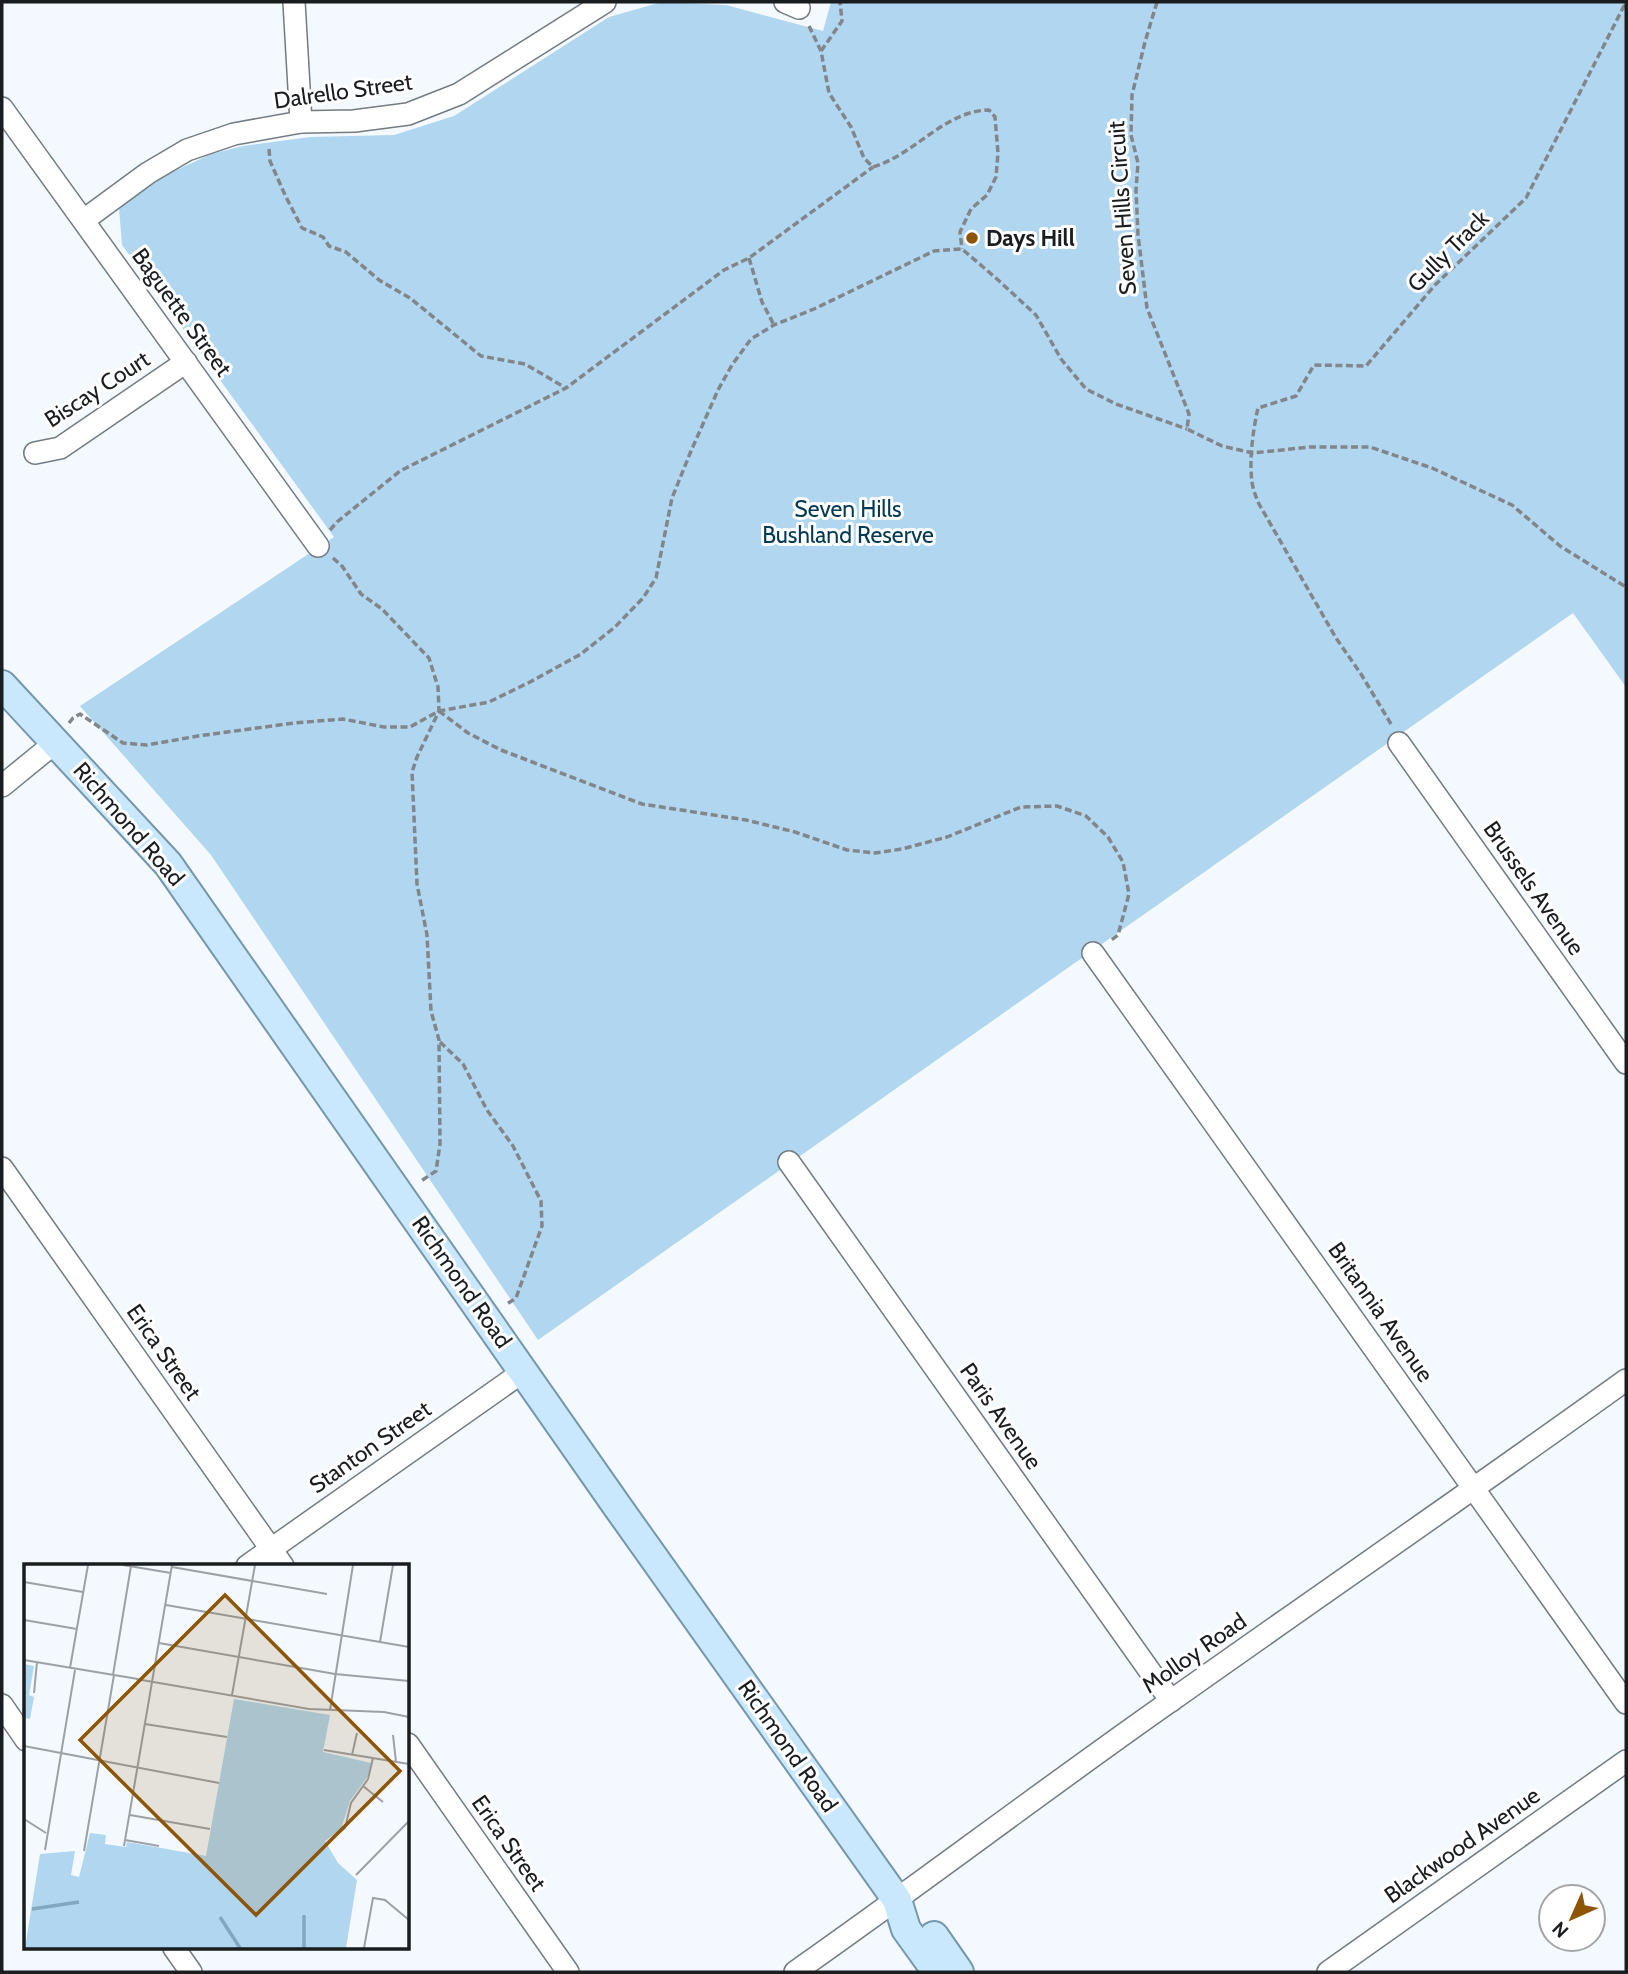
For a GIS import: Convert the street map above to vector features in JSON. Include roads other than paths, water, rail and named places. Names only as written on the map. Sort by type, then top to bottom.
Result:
[{"type":"main road","name":"Richmond Road","points":[[2,685],[168,864],[617,1506],[897,1900],[906,1928],[937,1972]]},
{"type":"main road","name":"Richmond Road","points":[[897,1900],[921,1917],[959,1972]]},
{"type":"street","points":[[294,2],[301,122]]},
{"type":"street","name":"Dalrello Street","points":[[84,220],[148,173],[187,150],[234,134],[301,122],[354,121],[408,114],[459,94],[605,2]]},
{"type":"street","name":"Baguette Street","points":[[2,108],[318,546]]},
{"type":"street","name":"Biscay Court","points":[[35,453],[60,448],[186,362]]},
{"type":"street","points":[[2,786],[56,742]]},
{"type":"street","name":"Brussels Avenue","points":[[1399,743],[1626,1063]]},
{"type":"street","name":"Britannia Avenue","points":[[1093,953],[1626,1703]]},
{"type":"street","name":"Paris Avenue","points":[[789,1162],[1171,1701]]},
{"type":"street","name":"Erica Street","points":[[2,1168],[277,1558]]},
{"type":"street","name":"Stanton Street","points":[[254,1564],[277,1558],[524,1371]]},
{"type":"street","name":"Molloy Road","points":[[795,1972],[1171,1701],[1626,1380]]},
{"type":"street","points":[[2,1705],[18,1732]]},
{"type":"street","name":"Erica Street","points":[[410,1747],[568,1972]]},
{"type":"street","name":"Blackwood Avenue","points":[[1328,1972],[1626,1761]]},
{"type":"street","points":[[175,1950],[191,1972]]},
{"type":"place","name":"Days Hill","points":[[972,238]]},
{"type":"park label","name":"Seven Hills Bushland Reserve","points":[[848,522]]}]
